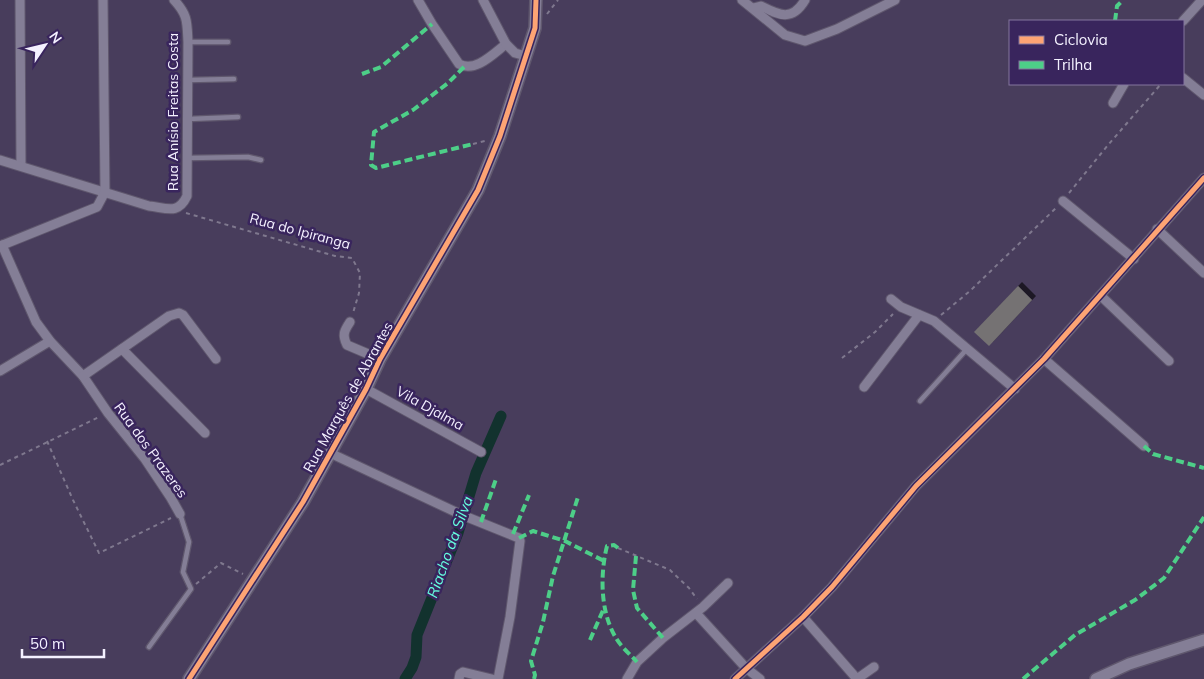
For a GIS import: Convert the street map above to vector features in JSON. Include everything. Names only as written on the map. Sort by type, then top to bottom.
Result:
[{"type":"street","points":[[20,0],[20,165]]},
{"type":"street","points":[[1,246],[97,208],[105,192],[103,0]]},
{"type":"street","name":"Rua Anísio Freitas Costa","points":[[174,0],[183,10],[187,19],[188,42],[187,196],[183,205],[175,210]]},
{"type":"street","points":[[418,0],[459,64],[464,67],[471,68],[506,44]]},
{"type":"street","points":[[483,0],[506,44],[515,53],[526,56]]},
{"type":"street","name":"Rua Marquês de Abrantes","points":[[189,679],[303,502],[366,389],[380,359],[478,190],[500,136],[535,28],[536,0]]},
{"type":"street","points":[[742,0],[785,35],[805,40],[837,29],[895,0]]},
{"type":"street","points":[[753,8],[761,6],[778,15],[787,16],[801,7],[805,0]]},
{"type":"street","points":[[1184,20],[1202,0]]},
{"type":"street","points":[[1184,79],[1204,95]]},
{"type":"street","points":[[1113,103],[1123,85]]},
{"type":"street","points":[[0,160],[149,206],[175,210]]},
{"type":"street","points":[[735,679],[804,617],[832,587],[916,486],[1044,359],[1204,178]]},
{"type":"street","points":[[1063,201],[1134,259]]},
{"type":"street","points":[[1157,230],[1204,273]]},
{"type":"street","name":"Rua dos Prazeres","points":[[1,246],[36,322],[50,342],[82,376],[108,413],[145,459],[180,514]]},
{"type":"street","points":[[1101,296],[1169,361]]},
{"type":"street","points":[[891,299],[900,307],[934,321],[966,350],[1015,389]]},
{"type":"street","points":[[82,376],[169,316],[179,313],[183,315],[216,360]]},
{"type":"street","points":[[864,387],[919,314]]},
{"type":"street","points":[[350,322],[344,330],[343,337],[347,345],[380,359]]},
{"type":"street","points":[[0,371],[50,342]]},
{"type":"street","points":[[122,350],[205,433]]},
{"type":"street","points":[[1044,359],[1144,446]]},
{"type":"street","name":"Vila Djalma","points":[[366,389],[481,452]]},
{"type":"street","points":[[330,453],[462,515],[519,538],[510,617],[498,679]]},
{"type":"street","points":[[627,679],[637,662],[663,638],[700,610],[728,583]]},
{"type":"street","points":[[700,610],[746,668],[760,679]]},
{"type":"street","points":[[804,617],[857,679],[874,667]]},
{"type":"street","points":[[1096,679],[1137,661],[1204,640]]},
{"type":"street","points":[[458,679],[463,672],[492,679]]},
{"type":"lane","points":[[188,42],[228,42]]},
{"type":"lane","points":[[188,80],[234,79]]},
{"type":"lane","points":[[188,119],[238,117]]},
{"type":"lane","points":[[187,158],[248,157],[261,160]]},
{"type":"lane","points":[[920,402],[966,350]]},
{"type":"lane","name":"Rua dos Prazeres","points":[[180,514],[189,542],[183,572],[191,589]]},
{"type":"lane","points":[[149,647],[191,589]]},
{"type":"path","points":[[934,321],[970,291],[1063,201],[1160,85]]},
{"type":"path","points":[[842,358],[874,332],[900,307]]},
{"type":"path","points":[[0,465],[108,413]]},
{"type":"path","points":[[47,441],[99,553],[180,514]]},
{"type":"path","points":[[618,548],[670,570],[689,588],[700,610]]},
{"type":"path","points":[[191,589],[221,563],[253,578]]},
{"type":"building","points":[[1018,286],[1032,300],[989,346],[974,332]]},
{"type":"waterway","name":"Riacho da Silva","points":[[405,679],[416,657],[417,635],[458,533],[476,473],[501,416]]},
{"type":"marked path","points":[[1115,20],[1117,6],[1123,0]]},
{"type":"marked path","points":[[362,74],[381,67],[432,24]]},
{"type":"marked path","points":[[464,67],[448,83],[413,110],[374,132],[371,165],[376,168],[473,144]]},
{"type":"marked path","points":[[1144,446],[1153,454],[1204,468]]},
{"type":"marked path","points":[[481,522],[496,479]]},
{"type":"marked path","points":[[513,534],[529,495]]},
{"type":"marked path","points":[[534,679],[535,675],[531,661],[543,622],[553,576],[578,497]]},
{"type":"marked path","points":[[1023,679],[1075,635],[1135,600],[1164,578],[1204,517]]},
{"type":"marked path","points":[[519,538],[533,531],[565,541],[604,561]]},
{"type":"marked path","points":[[618,548],[614,545],[607,546],[603,569],[604,605],[616,638],[637,662]]},
{"type":"marked path","points":[[636,556],[633,590],[637,608],[663,638]]},
{"type":"marked path","points":[[590,640],[604,608]]},
{"type":"cycle path","points":[[189,679],[303,502],[366,389],[380,359],[478,190],[500,136],[535,28],[536,0]]},
{"type":"cycle path","points":[[735,679],[803,617],[832,587],[916,486],[1044,359],[1204,178]]}]
